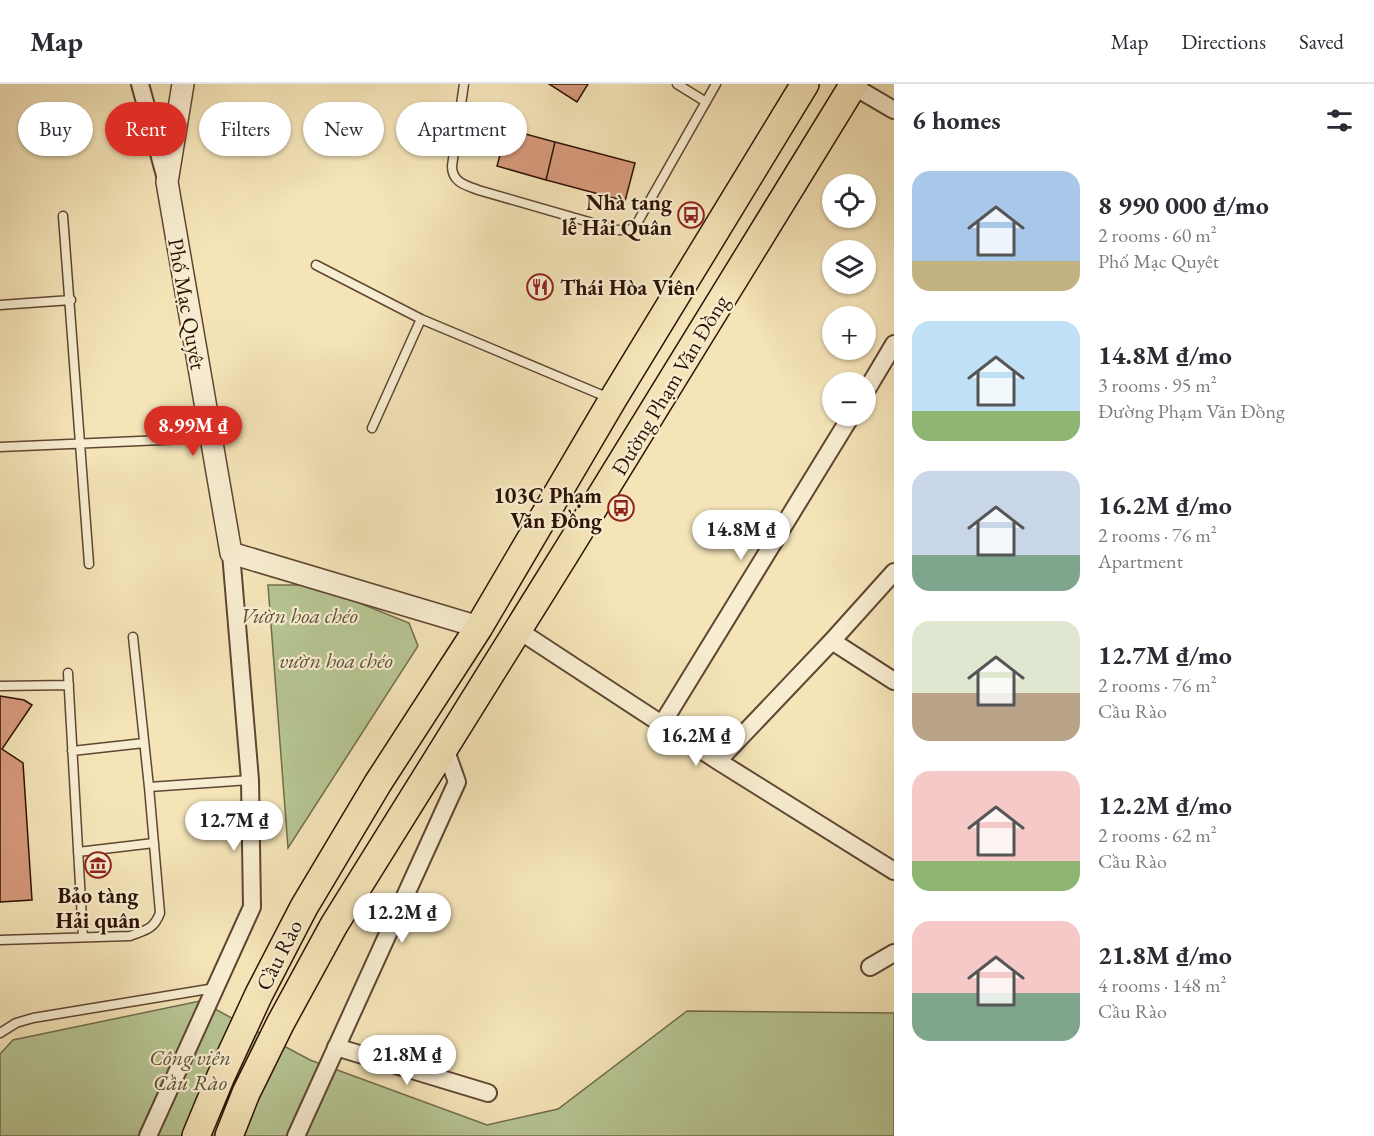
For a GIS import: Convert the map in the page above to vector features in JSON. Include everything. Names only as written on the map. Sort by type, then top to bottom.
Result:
[{"type":"main road","name":"Đường Phạm Văn Đồng","points":[[378,783],[479,627],[613,399],[805,84]]},
{"type":"main road","name":"Đường Phạm Văn Đồng","points":[[408,807],[853,85]]},
{"type":"main road","name":"Cầu Rào","points":[[196,1136],[220,1076],[259,994],[304,907],[378,783]]},
{"type":"main road","name":"Cầu Rào","points":[[229,1136],[246,1093],[280,1024],[334,925],[408,807]]},
{"type":"street","points":[[140,84],[167,182]]},
{"type":"street","name":"Phố Mạc Quyêt","points":[[183,84],[167,182],[231,553]]},
{"type":"street","points":[[853,85],[894,110]]},
{"type":"street","points":[[876,374],[894,344]]},
{"type":"street","points":[[662,724],[844,426]]},
{"type":"street","points":[[148,1136],[252,907],[250,780],[231,553],[479,627]]},
{"type":"street","points":[[718,761],[894,572]]},
{"type":"street","points":[[518,630],[718,761],[894,871]]},
{"type":"street","points":[[832,641],[894,681]]},
{"type":"street","points":[[296,1136],[457,782],[445,748]]},
{"type":"street","points":[[870,967],[894,953]]},
{"type":"street","points":[[336,1047],[488,1093]]},
{"type":"lane","points":[[464,84],[452,166],[452,172],[457,181],[478,190],[617,230],[629,230],[636,225],[716,84]]},
{"type":"lane","points":[[677,84],[706,102]]},
{"type":"lane","points":[[63,216],[89,564]]},
{"type":"lane","points":[[316,265],[421,319],[613,399]]},
{"type":"lane","points":[[0,305],[71,300]]},
{"type":"lane","points":[[372,428],[421,319]]},
{"type":"lane","points":[[0,447],[210,438]]},
{"type":"lane","points":[[0,940],[130,936],[149,929],[156,923],[160,913],[133,637]]},
{"type":"lane","points":[[68,673],[83,937]]},
{"type":"lane","points":[[0,686],[69,685]]},
{"type":"lane","points":[[72,751],[144,742]]},
{"type":"lane","points":[[149,787],[250,780]]},
{"type":"lane","points":[[78,852],[154,843]]},
{"type":"lane","points":[[0,1033],[16,1023],[33,1018],[215,988]]},
{"type":"green space","name":"Vườn hoa chéo","points":[[268,585],[315,585],[409,623],[418,646],[288,848]]},
{"type":"green space","name":"Công viên Cầu Rào","points":[[200,1001],[310,1060],[487,1125],[558,1109],[687,1011],[894,1013],[894,1136],[0,1136],[0,1054],[13,1040]]},
{"type":"building","points":[[549,84],[588,84],[577,102]]},
{"type":"building","points":[[527,134],[555,142],[546,180],[497,166],[500,156],[527,156]]},
{"type":"building","points":[[555,142],[635,163],[625,201],[546,180]]},
{"type":"building","points":[[0,696],[24,700],[32,705],[2,749],[23,763],[32,900],[0,902]]},
{"type":"place","name":"Nhà tang lễ Hải Quân","points":[[691,215]]},
{"type":"place","name":"Thái Hòa Viên","points":[[540,287]]},
{"type":"place","name":"103C Phạm Văn Đồng","points":[[621,508]]},
{"type":"place","name":"Bảo tàng Hải quân","points":[[98,865]]},
{"type":"park label","name":"vườn hoa chéo","points":[[336,660]]}]
